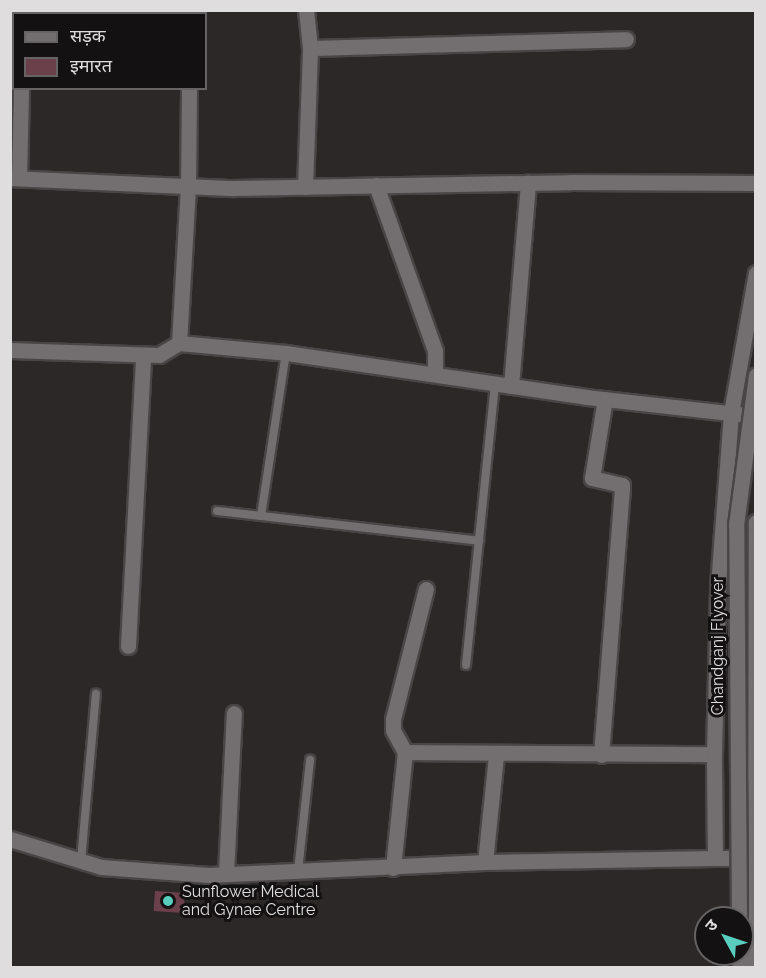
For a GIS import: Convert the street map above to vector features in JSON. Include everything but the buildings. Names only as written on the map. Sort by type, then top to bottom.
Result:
[{"type":"street","points":[[305,187],[310,48],[306,10]]},
{"type":"street","points":[[310,48],[627,39]]},
{"type":"street","points":[[21,90],[15,178],[188,186],[305,187],[528,183],[756,183]]},
{"type":"street","points":[[178,344],[188,186],[189,90]]},
{"type":"street","points":[[511,386],[528,183]]},
{"type":"street","points":[[376,185],[435,351],[435,373]]},
{"type":"street","points":[[716,858],[714,754],[718,586],[731,413],[756,273]]},
{"type":"street","points":[[10,350],[159,355],[178,344],[286,353],[605,399],[756,416]]},
{"type":"street","points":[[128,646],[143,355]]},
{"type":"street","name":"Chandganj Flyover","points":[[739,906],[736,525],[756,375]]},
{"type":"street","points":[[602,755],[622,489],[622,485],[592,478],[605,399]]},
{"type":"street","points":[[755,968],[756,522]]},
{"type":"street","points":[[393,868],[405,752],[393,730],[393,719],[426,589]]},
{"type":"street","points":[[226,874],[234,713]]},
{"type":"street","points":[[405,752],[496,755],[714,754]]},
{"type":"street","points":[[485,862],[496,755]]},
{"type":"street","points":[[10,839],[101,867],[226,874],[485,862],[754,858]]},
{"type":"lane","points":[[261,516],[286,353]]},
{"type":"lane","points":[[466,665],[495,383]]},
{"type":"lane","points":[[217,511],[479,541]]},
{"type":"lane","points":[[81,861],[96,694]]},
{"type":"lane","points":[[298,871],[310,760]]},
{"type":"place","name":"Sunflower Medical and Gynae Centre","points":[[168,901]]}]
